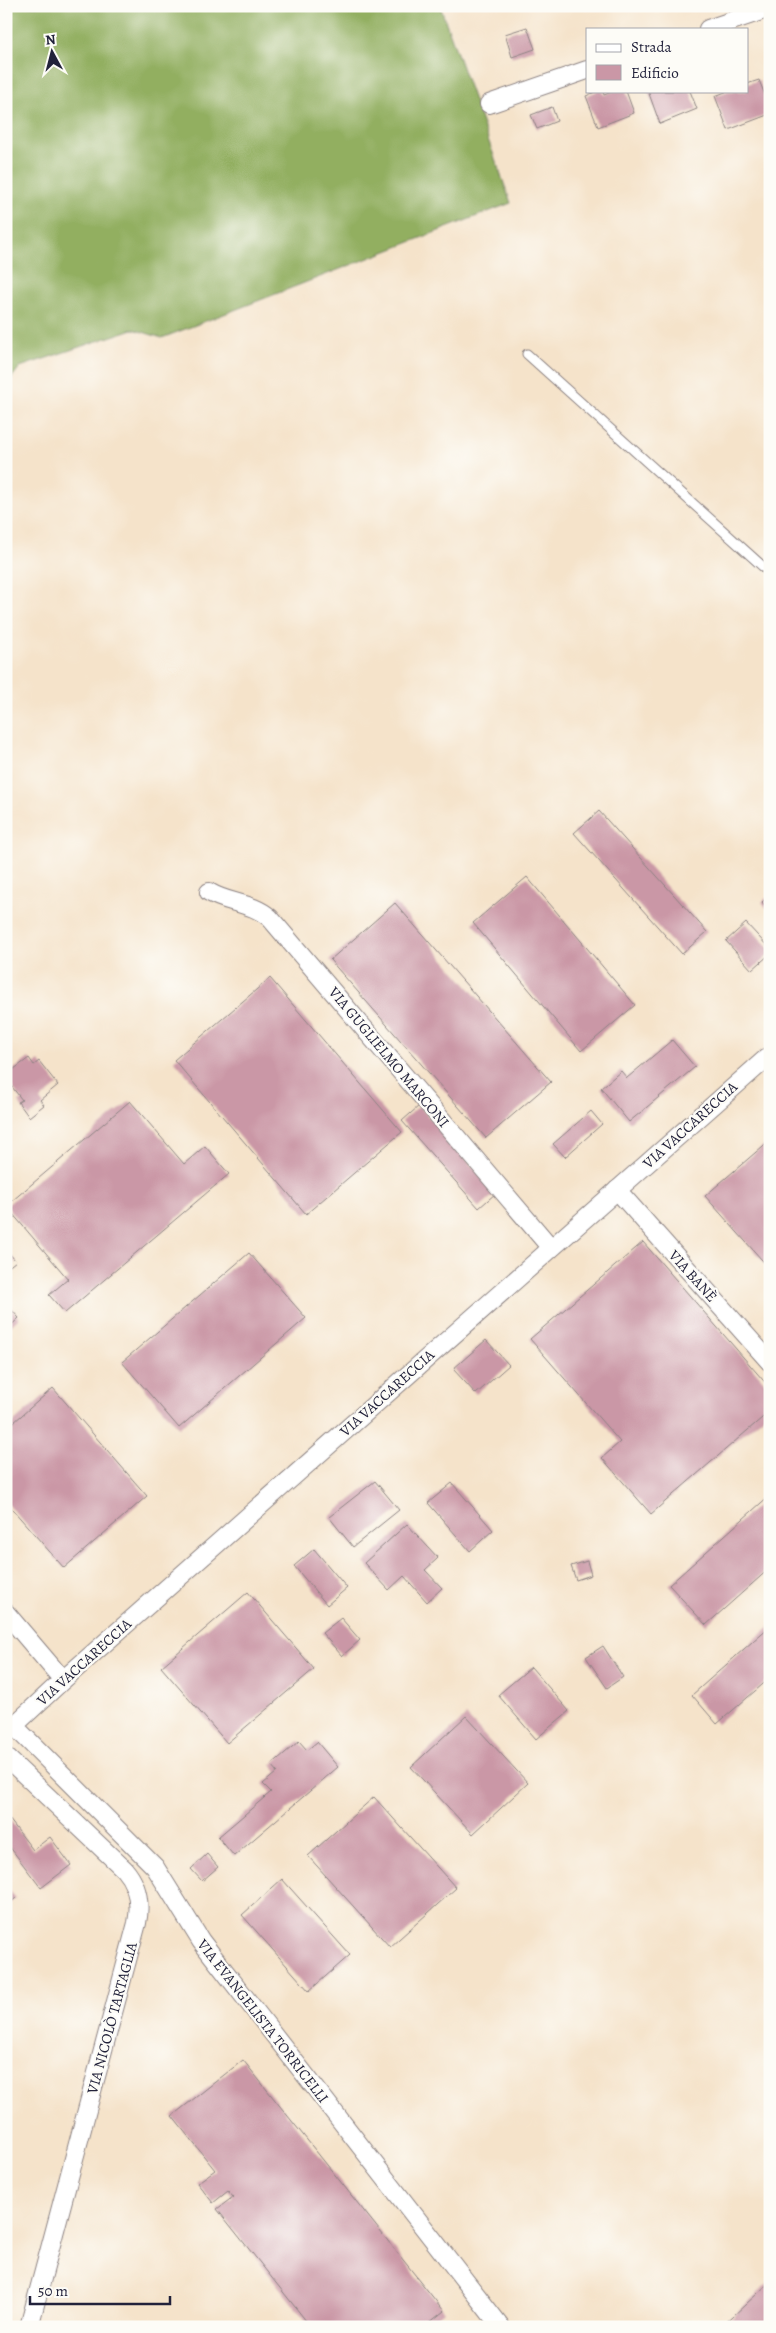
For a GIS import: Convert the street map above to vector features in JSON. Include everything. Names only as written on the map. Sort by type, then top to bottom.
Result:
[{"type":"street","points":[[711,28],[770,8]]},
{"type":"street","points":[[489,104],[586,70]]},
{"type":"street","name":"VIA GUGLIELMO MARCONI","points":[[209,892],[221,898],[252,906],[270,918],[551,1248]]},
{"type":"street","name":"VIA VACCARECCIA","points":[[10,1730],[551,1248],[768,1060]]},
{"type":"street","name":"VIA BANÈ","points":[[617,1190],[770,1362]]},
{"type":"street","points":[[6,1613],[64,1680]]},
{"type":"street","name":"VIA EVANGELISTA TORRICELLI","points":[[10,1730],[155,1867],[168,1886],[183,1916],[201,1942],[501,2327]]},
{"type":"street","name":"VIA NICOLÒ TARTAGLIA","points":[[6,1757],[124,1869],[134,1883],[139,1900],[137,1923],[35,2323]]},
{"type":"lane","points":[[527,354],[770,573]]},
{"type":"green space","points":[[6,6],[440,6],[511,203],[162,338],[133,329],[20,367],[6,385]]},
{"type":"building","points":[[527,27],[535,49],[512,57],[505,34]]},
{"type":"building","points":[[759,80],[770,108],[770,114],[728,130],[715,96],[725,92],[748,92],[748,84]]},
{"type":"building","points":[[595,92],[603,92],[604,95],[612,92],[626,92],[634,113],[598,127],[586,96]]},
{"type":"building","points":[[648,92],[690,92],[697,109],[660,124]]},
{"type":"building","points":[[552,107],[557,121],[537,129],[531,115]]},
{"type":"building","points":[[599,811],[707,932],[682,954],[574,833]]},
{"type":"building","points":[[527,877],[635,1005],[581,1051],[473,923]]},
{"type":"building","points":[[770,895],[770,912],[762,902]]},
{"type":"building","points":[[395,903],[551,1082],[486,1138],[330,960]]},
{"type":"building","points":[[746,923],[770,949],[770,954],[752,970],[726,941]]},
{"type":"building","points":[[270,978],[402,1132],[306,1214],[174,1060]]},
{"type":"building","points":[[672,1040],[695,1067],[629,1122],[601,1088],[621,1071],[627,1078]]},
{"type":"building","points":[[29,1058],[34,1065],[39,1061],[58,1085],[40,1100],[44,1105],[29,1117],[18,1102],[22,1100],[6,1079],[6,1075]]},
{"type":"building","points":[[130,1101],[184,1164],[205,1146],[229,1174],[65,1313],[49,1295],[68,1279],[6,1206]]},
{"type":"building","points":[[419,1106],[496,1193],[479,1208],[402,1121]]},
{"type":"building","points":[[591,1111],[602,1124],[565,1157],[553,1144]]},
{"type":"building","points":[[770,1140],[770,1269],[705,1196]]},
{"type":"building","points":[[643,1242],[770,1388],[770,1411],[651,1514],[602,1458],[620,1442],[530,1339]]},
{"type":"building","points":[[6,1250],[16,1261],[6,1269]]},
{"type":"building","points":[[249,1253],[306,1318],[179,1428],[122,1362]]},
{"type":"building","points":[[6,1304],[19,1318],[6,1330]]},
{"type":"building","points":[[486,1340],[509,1365],[476,1394],[453,1369]]},
{"type":"building","points":[[53,1388],[147,1496],[64,1568],[6,1502],[6,1429]]},
{"type":"building","points":[[375,1481],[399,1510],[353,1547],[329,1517]]},
{"type":"building","points":[[452,1483],[493,1530],[470,1551],[428,1503]]},
{"type":"building","points":[[770,1495],[770,1568],[706,1625],[669,1585]]},
{"type":"building","points":[[407,1524],[438,1558],[425,1570],[442,1588],[427,1602],[404,1576],[389,1590],[364,1563]]},
{"type":"building","points":[[314,1549],[347,1588],[327,1605],[294,1566]]},
{"type":"building","points":[[587,1561],[591,1575],[576,1580],[571,1566]]},
{"type":"building","points":[[248,1592],[314,1669],[227,1743],[161,1667]]},
{"type":"building","points":[[341,1618],[360,1640],[342,1656],[322,1633]]},
{"type":"building","points":[[770,1626],[770,1678],[717,1724],[692,1695]]},
{"type":"building","points":[[603,1646],[623,1677],[607,1688],[586,1657]]},
{"type":"building","points":[[531,1667],[569,1711],[536,1739],[498,1695]]},
{"type":"building","points":[[466,1716],[528,1783],[473,1834],[411,1767]]},
{"type":"building","points":[[299,1741],[307,1750],[317,1742],[338,1767],[234,1856],[218,1837],[271,1792],[263,1784],[277,1772],[271,1765]]},
{"type":"building","points":[[374,1797],[456,1888],[390,1947],[308,1856]]},
{"type":"building","points":[[9,1819],[33,1850],[50,1837],[71,1865],[41,1888],[6,1842],[6,1821]]},
{"type":"building","points":[[207,1854],[218,1867],[202,1881],[191,1869]]},
{"type":"building","points":[[282,1879],[350,1955],[309,1991],[242,1915]]},
{"type":"building","points":[[6,1887],[16,1898],[6,1906]]},
{"type":"building","points":[[243,2060],[444,2311],[424,2327],[311,2327],[217,2209],[233,2197],[228,2191],[213,2203],[197,2183],[215,2170],[172,2116]]},
{"type":"building","points":[[770,2282],[770,2327],[721,2327]]}]
